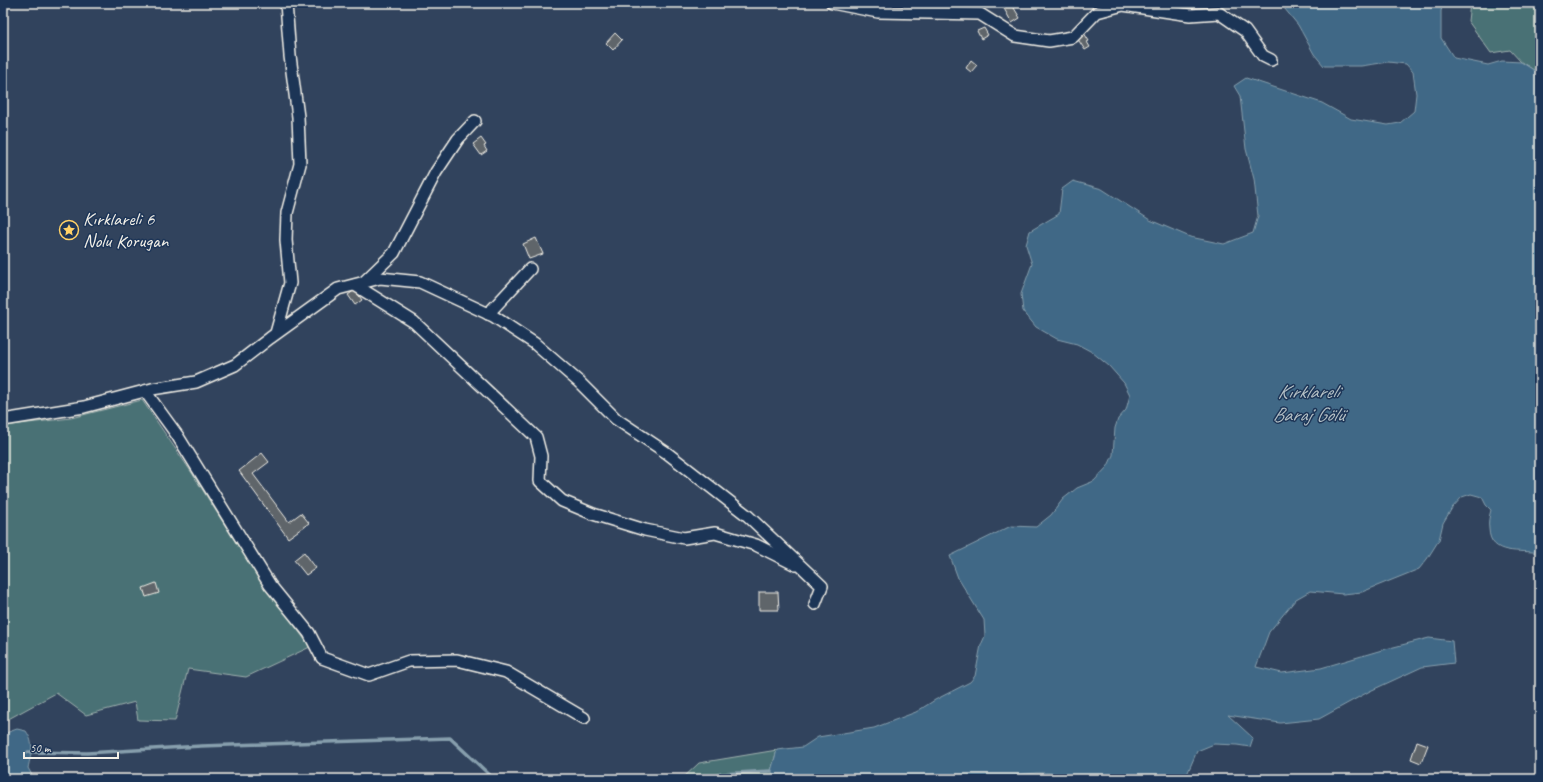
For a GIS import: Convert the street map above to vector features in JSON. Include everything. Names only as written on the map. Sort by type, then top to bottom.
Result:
[{"type":"street","points":[[276,333],[290,283],[286,240],[287,213],[300,164],[298,117],[290,56],[286,3]]},
{"type":"street","points":[[832,3],[878,12],[980,14],[1015,36],[1049,42],[1074,37],[1098,12],[1123,5],[1190,15],[1219,13],[1245,30],[1263,56],[1271,60]]},
{"type":"street","points":[[359,284],[394,253],[436,172],[458,139],[475,121]]},
{"type":"street","points":[[488,314],[530,269]]},
{"type":"street","points":[[3,420],[84,407],[145,391],[196,382],[235,365],[276,333],[338,289],[380,278],[420,282],[488,314],[534,343],[580,382],[616,418],[667,453],[726,498],[748,516],[822,586],[815,604]]},
{"type":"street","points":[[359,284],[414,322],[536,437],[541,456],[540,481],[562,501],[593,514],[645,530],[684,538],[715,533],[756,545],[806,570]]},
{"type":"street","points":[[145,391],[177,435],[270,585],[309,633],[322,658],[369,675],[410,661],[457,660],[506,672],[584,718]]},
{"type":"green space","points":[[1470,3],[1540,3],[1540,71],[1537,72],[1521,62],[1510,50],[1491,53],[1468,21]]},
{"type":"green space","points":[[142,400],[192,473],[238,546],[310,647],[246,677],[188,669],[175,721],[138,720],[135,702],[86,715],[56,693],[3,722],[3,426],[71,418]]},
{"type":"green space","points":[[777,750],[771,771],[777,779],[682,779],[699,763]]},
{"type":"water","name":"Kırklareli Baraj Gölü","points":[[1280,3],[1443,3],[1441,11],[1441,38],[1454,58],[1488,65],[1502,61],[1521,62],[1540,74],[1540,553],[1507,550],[1500,548],[1495,544],[1491,538],[1489,526],[1491,510],[1486,505],[1482,497],[1471,494],[1462,497],[1452,508],[1443,523],[1439,540],[1419,569],[1362,592],[1343,594],[1310,591],[1296,599],[1269,632],[1256,667],[1282,673],[1321,668],[1429,638],[1452,641],[1454,663],[1422,667],[1370,691],[1319,719],[1280,723],[1228,715],[1253,738],[1250,747],[1214,744],[1197,751],[1185,779],[1072,779],[1072,777],[1064,775],[1036,773],[1000,779],[777,779],[771,771],[777,750],[803,747],[818,737],[874,728],[916,712],[935,700],[970,682],[975,676],[981,645],[985,636],[984,620],[958,578],[950,556],[1011,526],[1036,527],[1051,515],[1063,499],[1077,488],[1094,481],[1108,466],[1113,455],[1115,428],[1118,419],[1126,410],[1130,395],[1124,383],[1109,366],[1092,352],[1077,344],[1057,339],[1036,327],[1023,311],[1021,294],[1032,264],[1026,245],[1030,231],[1059,214],[1062,189],[1073,181],[1102,189],[1150,220],[1190,237],[1224,244],[1253,233],[1258,216],[1254,179],[1246,149],[1240,96],[1234,86],[1246,78],[1322,103],[1351,119],[1388,125],[1400,123],[1414,111],[1416,94],[1413,72],[1406,64],[1388,62],[1361,66],[1324,66],[1314,54],[1298,25]]},
{"type":"water","points":[[17,729],[26,731],[31,740],[32,749],[28,768],[33,777],[29,779],[3,779],[3,734]]},
{"type":"building","points":[[1001,3],[1011,3],[1020,18],[1012,23]]},
{"type":"building","points":[[984,28],[988,35],[981,39],[977,31]]},
{"type":"building","points":[[615,33],[622,40],[613,50],[606,43]]},
{"type":"building","points":[[1084,33],[1089,41],[1087,42],[1090,47],[1085,50],[1077,38]]},
{"type":"building","points":[[971,60],[977,65],[971,72],[966,68]]},
{"type":"building","points":[[481,138],[486,145],[484,146],[487,151],[481,155],[473,144]]},
{"type":"building","points":[[536,238],[543,254],[529,259],[523,244]]},
{"type":"building","points":[[355,290],[362,300],[355,305],[348,295]]},
{"type":"building","points":[[262,453],[269,462],[253,474],[289,522],[301,513],[309,523],[288,538],[239,471]]},
{"type":"building","points":[[304,552],[316,568],[306,575],[294,560]]},
{"type":"building","points":[[156,583],[159,593],[146,597],[143,588]]},
{"type":"building","points":[[759,592],[778,592],[779,610],[759,610]]},
{"type":"building","points":[[1417,741],[1428,745],[1421,763],[1411,759]]},
{"type":"waterway","points":[[28,752],[87,753],[201,746],[450,738],[494,779]]},
{"type":"waterway","points":[[708,779],[721,774],[771,771]]},
{"type":"place","name":"Kırklareli 6 Nolu Korugan","points":[[69,230]]}]
